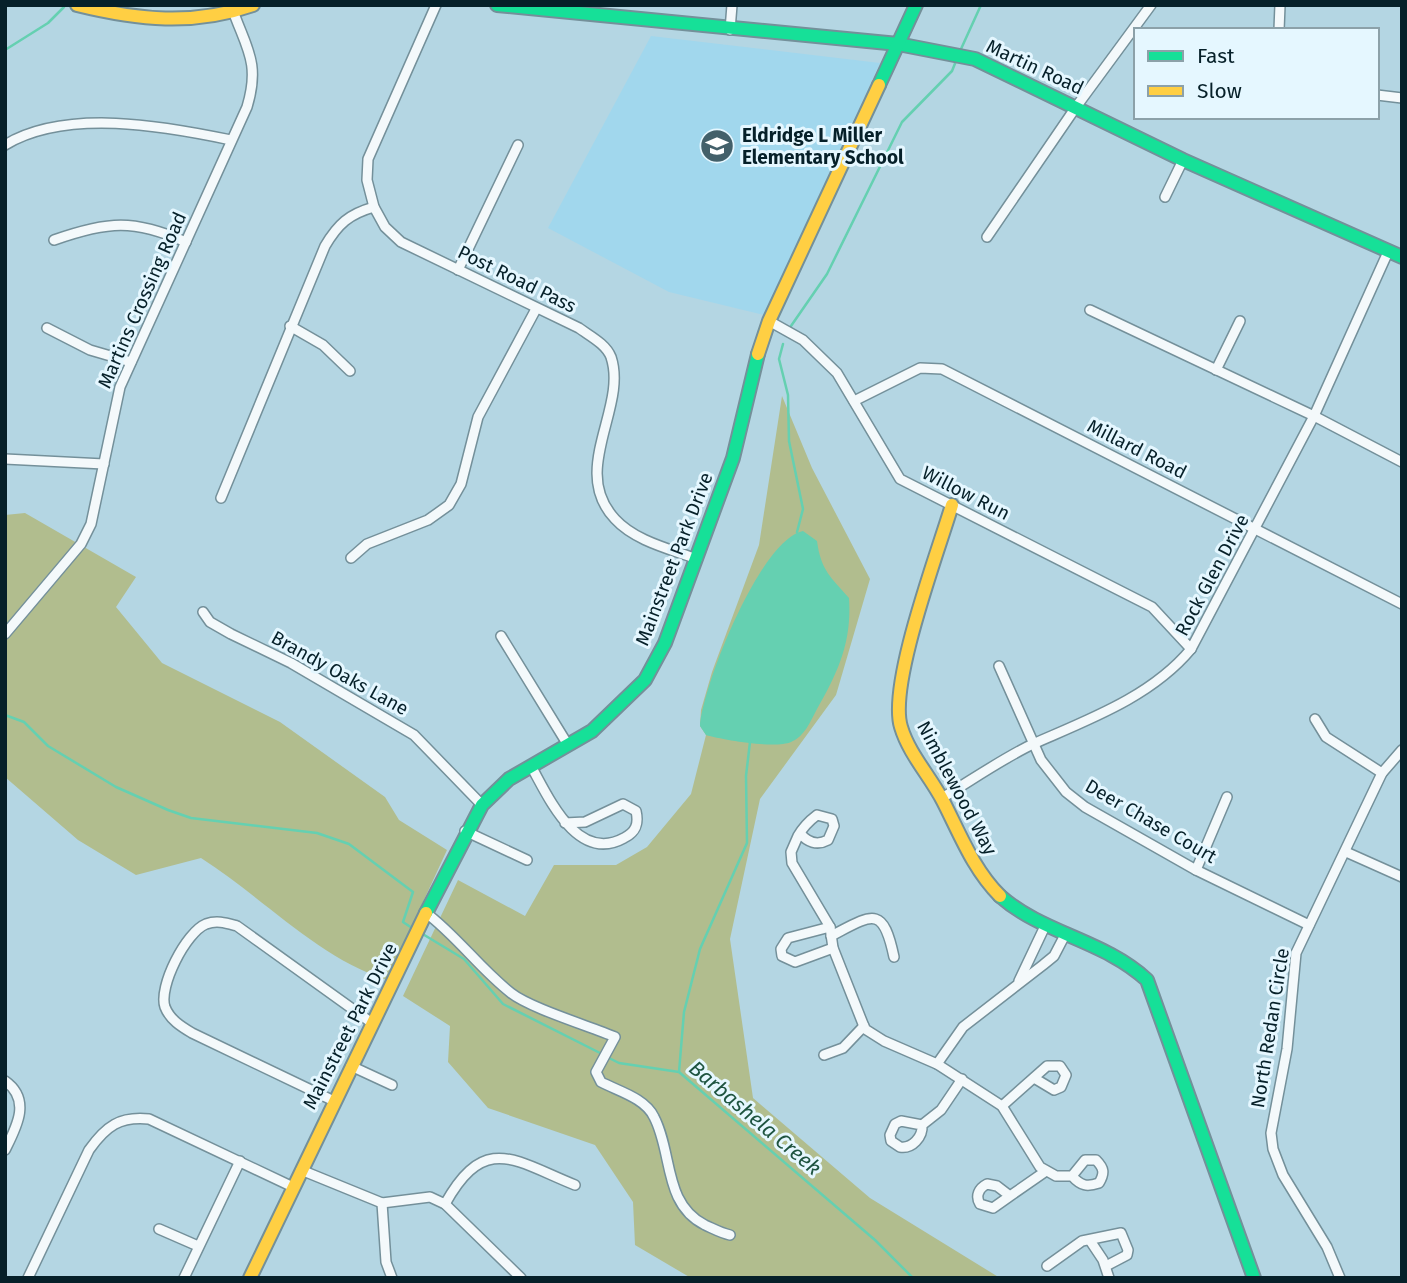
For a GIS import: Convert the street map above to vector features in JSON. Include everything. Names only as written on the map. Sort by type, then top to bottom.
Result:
[{"type":"street","points":[[77,5],[130,17],[178,21],[210,20],[232,9],[253,5]]},
{"type":"street","name":"Post Road Pass","points":[[436,5],[368,159],[367,180],[374,207],[385,227],[401,242],[579,328],[600,342],[611,355],[611,394],[596,467],[599,487],[614,519],[641,537],[697,559]]},
{"type":"street","name":"Martin Road","points":[[497,5],[730,30],[898,44],[975,59],[1183,160],[1402,257]]},
{"type":"street","points":[[730,30],[732,5]]},
{"type":"street","name":"Mainstreet Park Drive","points":[[250,1278],[466,831],[482,805],[509,779],[592,731],[645,680],[665,643],[733,457],[756,360],[769,321],[916,5]]},
{"type":"street","points":[[1135,28],[1152,5]]},
{"type":"street","points":[[1279,28],[1280,5]]},
{"type":"street","name":"Martins Crossing Road","points":[[5,634],[80,544],[91,524],[113,413],[131,362],[186,243],[254,82],[253,61],[232,9]]},
{"type":"street","points":[[987,237],[1076,107],[1134,29]]},
{"type":"street","points":[[1379,95],[1402,98]]},
{"type":"street","points":[[5,145],[22,134],[52,126],[92,123],[187,131],[231,140]]},
{"type":"street","points":[[458,270],[518,145]]},
{"type":"street","points":[[1165,197],[1183,160]]},
{"type":"street","points":[[221,498],[325,246],[337,226],[355,212],[374,207]]},
{"type":"street","points":[[54,240],[97,226],[128,224],[157,229],[186,243]]},
{"type":"street","name":"Rock Glen Drive","points":[[942,798],[1033,744],[1102,714],[1175,669],[1192,649],[1314,416],[1388,252]]},
{"type":"street","points":[[351,558],[367,544],[428,520],[449,505],[461,484],[478,417],[536,309]]},
{"type":"street","points":[[1090,310],[1314,416],[1402,462]]},
{"type":"street","name":"Willow Run","points":[[769,321],[803,340],[827,360],[900,479],[1152,607],[1192,649]]},
{"type":"street","points":[[1216,370],[1240,321]]},
{"type":"street","points":[[290,326],[323,345],[350,371]]},
{"type":"street","points":[[47,328],[90,350],[131,362]]},
{"type":"street","name":"Millard Road","points":[[854,401],[909,372],[931,367],[942,369],[1402,604]]},
{"type":"street","points":[[5,458],[104,464]]},
{"type":"street","name":"Nimblewood Way","points":[[952,505],[909,647],[897,696],[899,719],[908,742],[942,798],[962,846],[980,872],[1014,908],[1116,956],[1147,980],[1254,1278]]},
{"type":"street","name":"Brandy Oaks Lane","points":[[203,612],[210,622],[291,663],[414,734],[482,805]]},
{"type":"street","points":[[501,636],[568,745]]},
{"type":"street","name":"Deer Chase Court","points":[[999,666],[1033,744],[1053,777],[1085,807],[1196,870],[1309,925]]},
{"type":"street","points":[[1315,719],[1326,737],[1382,773]]},
{"type":"street","name":"North Redan Circle","points":[[1340,1278],[1327,1247],[1283,1175],[1273,1149],[1271,1133],[1274,1105],[1287,1049],[1296,953],[1382,773],[1402,750]]},
{"type":"street","points":[[531,766],[551,805],[565,823],[575,832],[598,842],[613,842],[631,833],[636,828],[636,811],[623,804],[585,822],[565,823]]},
{"type":"street","points":[[1196,870],[1227,797]]},
{"type":"street","points":[[466,831],[527,860]]},
{"type":"street","points":[[800,833],[793,846],[792,863],[830,932],[833,948],[864,1026],[884,1041],[937,1064],[1002,1106],[1030,1153],[1046,1171],[1056,1176],[1072,1176]]},
{"type":"street","points":[[1346,852],[1402,877]]},
{"type":"street","points":[[424,918],[461,941],[482,968],[513,995],[615,1037],[596,1072],[601,1082],[639,1100],[655,1117],[673,1185],[685,1212],[694,1219],[730,1234]]},
{"type":"street","points":[[833,948],[795,962],[782,956],[781,950],[788,938],[830,932],[874,918],[882,921],[888,929],[894,957]]},
{"type":"street","points":[[334,1101],[192,1033],[175,1022],[165,1007],[163,989],[173,966],[192,935],[203,925],[219,921],[237,926],[372,1023]]},
{"type":"street","points":[[1018,983],[1046,924]]},
{"type":"street","points":[[937,1064],[963,1027],[1054,956],[1066,933]]},
{"type":"street","points":[[824,1055],[843,1048],[864,1026]]},
{"type":"street","points":[[351,1066],[392,1085]]},
{"type":"street","points":[[922,1125],[941,1110],[962,1079]]},
{"type":"street","points":[[1002,1106],[1034,1079]]},
{"type":"street","points":[[5,1081],[20,1100],[21,1111],[5,1150]]},
{"type":"street","points":[[28,1278],[89,1150],[102,1132],[114,1123],[130,1117],[149,1119],[293,1187]]},
{"type":"street","points":[[445,1204],[469,1169],[489,1159],[509,1157],[575,1185]]},
{"type":"street","points":[[184,1278],[240,1161]]},
{"type":"street","points":[[301,1170],[382,1203],[430,1198],[445,1204],[521,1278]]},
{"type":"street","points":[[1010,1196],[1033,1183],[1046,1171]]},
{"type":"street","points":[[382,1203],[386,1262],[393,1278]]},
{"type":"street","points":[[159,1229],[198,1246]]},
{"type":"street","points":[[1047,1266],[1082,1241],[1091,1242],[1121,1233],[1128,1250],[1127,1255],[1106,1266]]},
{"type":"street","points":[[1091,1242],[1106,1266],[1109,1278]]},
{"type":"shaded area","name":"Eldridge L Miller Elementary School","points":[[651,36],[880,63],[764,315],[669,292],[548,228]]},
{"type":"shaded area","points":[[782,396],[812,468],[870,579],[836,695],[760,799],[730,939],[753,1098],[870,1198],[1000,1278],[691,1278],[635,1245],[633,1202],[595,1145],[488,1108],[448,1062],[450,1026],[403,996],[458,880],[525,916],[554,865],[616,865],[647,847],[691,794],[706,735],[700,726],[701,710],[712,672],[759,545]]},
{"type":"shaded area","points":[[25,513],[136,577],[116,607],[162,663],[280,722],[385,797],[399,820],[447,850],[387,980],[337,957],[314,942],[201,858],[136,875],[78,840],[5,777],[5,515]]},
{"type":"shaded area","points":[[803,531],[817,541],[824,567],[849,598],[846,643],[831,682],[807,728],[791,742],[773,745],[706,735],[700,726],[704,706],[711,680],[736,616],[769,560],[786,540]]},
{"type":"waterway","points":[[961,49],[981,5]]},
{"type":"waterway","points":[[5,50],[48,23],[64,7]]},
{"type":"waterway","points":[[791,326],[827,274],[902,122],[952,71],[956,61]]},
{"type":"waterway","points":[[783,344],[779,359],[788,395],[789,441],[803,509],[797,532]]},
{"type":"waterway","name":"Barbashela Creek","points":[[5,715],[24,722],[48,746],[116,787],[168,810],[191,818],[317,833],[349,844],[413,892],[403,922],[415,930]]},
{"type":"waterway","points":[[679,1072],[684,1012],[700,949],[747,843],[746,776],[750,742]]},
{"type":"waterway","name":"Barbashela Creek","points":[[421,933],[464,959],[503,1004],[602,1054]]},
{"type":"waterway","name":"Barbashela Creek","points":[[607,1057],[619,1063],[679,1072],[875,1240],[913,1278]]},
{"type":"traffic: fast","points":[[497,5],[898,44],[975,59],[1183,160],[1402,257]]},
{"type":"traffic: fast","points":[[879,85],[916,5]]},
{"type":"traffic: fast","points":[[426,913],[482,805],[509,779],[592,731],[645,680],[665,643],[733,458],[758,354]]},
{"type":"traffic: fast","points":[[1000,896],[1035,920],[1112,955],[1147,980],[1254,1278]]},
{"type":"traffic: slow","points":[[77,5],[122,14],[165,18],[209,16],[253,5]]},
{"type":"traffic: slow","points":[[758,354],[769,321],[879,85]]},
{"type":"traffic: slow","points":[[952,505],[908,651],[899,707],[901,727],[975,863],[1000,896]]},
{"type":"traffic: slow","points":[[250,1278],[426,913]]},
{"type":"place","name":"Eldridge L Miller Elementary School","points":[[717,146]]}]
